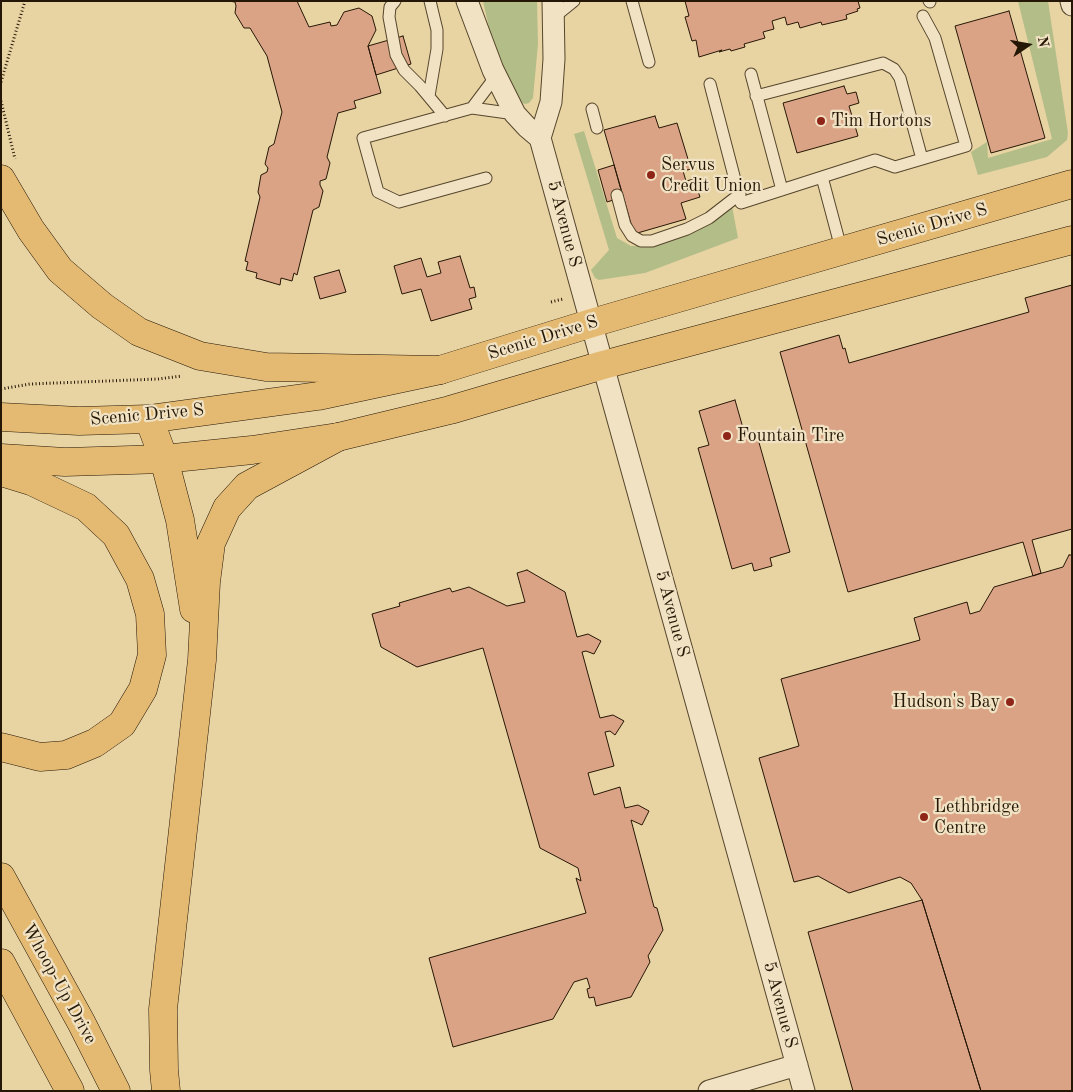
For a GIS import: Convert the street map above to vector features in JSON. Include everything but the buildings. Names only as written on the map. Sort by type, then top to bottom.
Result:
[{"type":"main road","points":[[9,170],[31,230],[60,270],[102,306],[139,332],[200,356],[266,367],[440,370]]},
{"type":"main road","name":"Scenic Drive S","points":[[1,417],[79,421],[150,419],[318,396],[440,370],[592,323],[1072,184]]},
{"type":"main road","points":[[1,458],[65,462],[164,459],[252,450],[338,437],[450,410],[603,364],[1072,240]]},
{"type":"main road","points":[[150,419],[164,459],[180,520],[202,660]]},
{"type":"main road","points":[[166,1091],[162,1009],[202,660],[206,582],[211,543],[227,508],[247,486],[338,437]]},
{"type":"main road","points":[[1,472],[31,481],[86,508],[116,535],[140,579],[150,614],[152,655],[143,689],[122,724],[95,743],[66,754],[40,756],[1,747]]},
{"type":"main road","name":"Whoop-Up Drive","points":[[1,877],[81,1022],[116,1091]]},
{"type":"main road","points":[[1,963],[68,1087]]},
{"type":"main road","points":[[1,1003],[68,1087]]},
{"type":"street","points":[[467,1],[496,76],[515,114],[540,138],[551,102],[554,59],[553,10]]},
{"type":"street","points":[[1071,1],[1072,5]]},
{"type":"street","name":"5 Avenue S","points":[[540,138],[804,1091]]},
{"type":"street","points":[[709,1091],[797,1065]]},
{"type":"lane","points":[[395,1],[390,7],[389,18],[396,55],[404,70],[445,116]]},
{"type":"lane","points":[[429,96],[437,49],[437,30],[430,1]]},
{"type":"lane","points":[[553,10],[574,1]]},
{"type":"lane","points":[[632,1],[649,62]]},
{"type":"lane","points":[[710,84],[741,203],[875,160],[894,166],[966,146],[935,38],[923,16]]},
{"type":"lane","points":[[756,96],[883,63],[894,69],[900,78],[922,159]]},
{"type":"lane","points":[[751,74],[782,190]]},
{"type":"lane","points":[[472,108],[496,76]]},
{"type":"lane","points":[[486,178],[399,202],[378,192],[363,138],[472,108],[515,114]]},
{"type":"lane","points":[[592,109],[598,128]]},
{"type":"lane","points":[[822,177],[842,252]]},
{"type":"lane","points":[[617,195],[625,225],[632,236],[641,241],[652,241],[688,229],[710,218],[740,194]]},
{"type":"path","points":[[1,82],[25,1]]},
{"type":"path","points":[[1,101],[9,170]]},
{"type":"path","points":[[1,389],[30,384],[158,379],[194,375],[200,356]]},
{"type":"green space","points":[[483,1],[537,1],[538,44],[533,98],[529,103],[520,102],[503,70],[492,41]]},
{"type":"green space","points":[[1018,1],[1048,1],[1068,133],[1067,140],[1047,157],[978,175],[971,152],[987,142],[988,158],[1052,139]]},
{"type":"green space","points":[[584,131],[617,238],[631,246],[644,246],[732,206],[738,238],[645,273],[599,280],[595,278],[591,270],[609,250],[574,134]]},
{"type":"place","name":"Tim Hortons","points":[[821,121]]},
{"type":"place","name":"Servus Credit Union","points":[[651,175]]},
{"type":"place","name":"Fountain Tire","points":[[727,436]]},
{"type":"place","name":"Hudson's Bay","points":[[1010,702]]},
{"type":"place","name":"Lethbridge Centre","points":[[924,817]]}]
